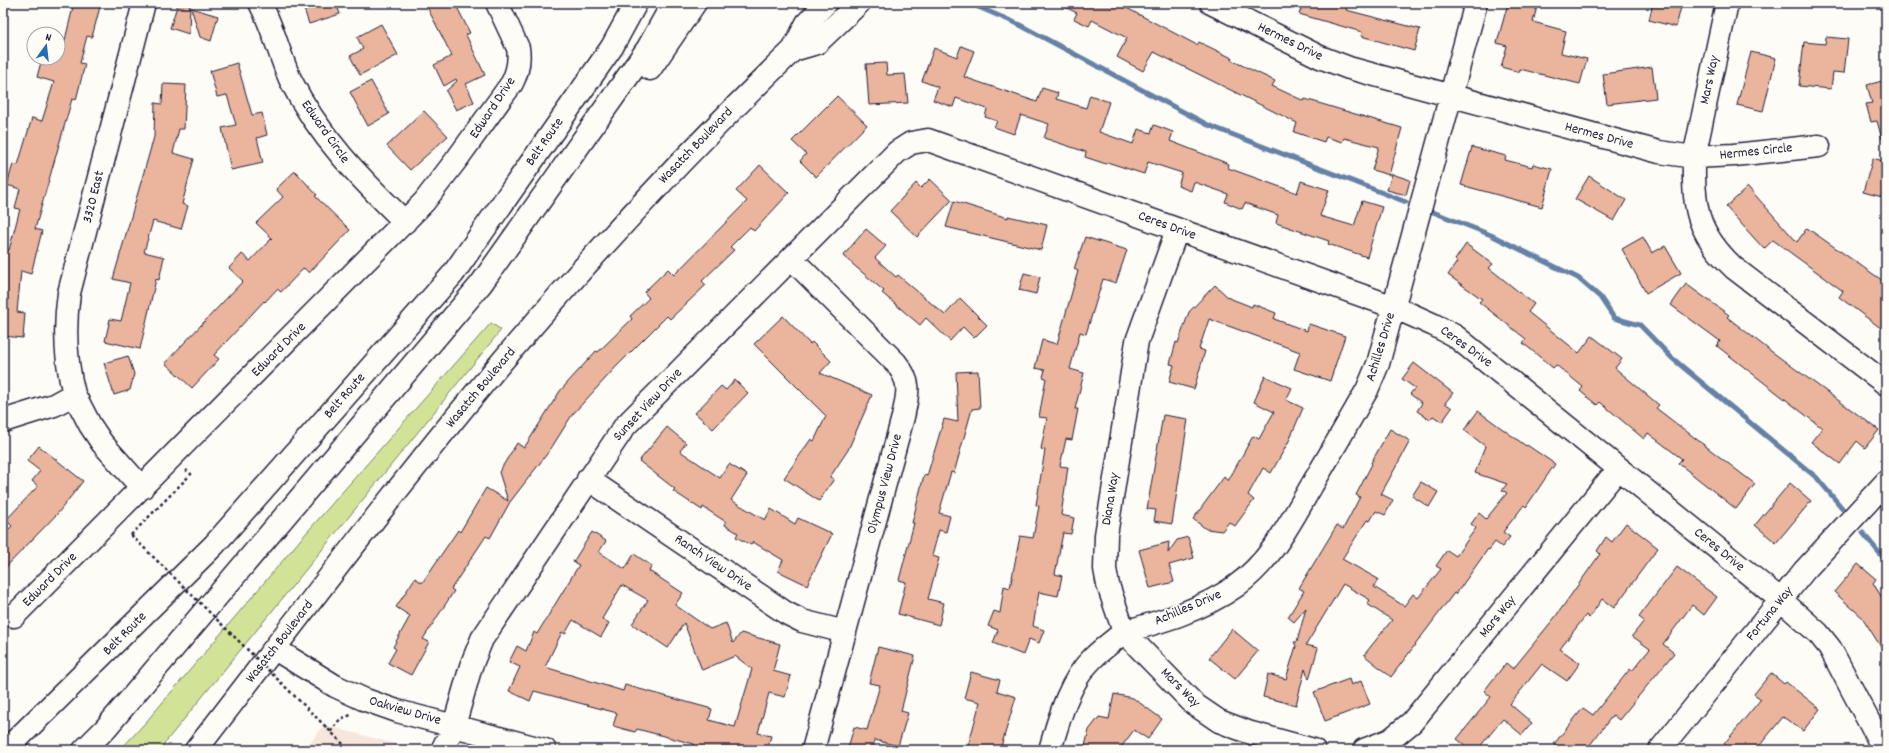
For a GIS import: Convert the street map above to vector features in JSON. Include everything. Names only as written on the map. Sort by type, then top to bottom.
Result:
[{"type":"main road","name":"3320 East","points":[[142,488],[102,443],[90,425],[74,394],[66,354],[66,313],[69,293],[144,3]]},
{"type":"main road","name":"Edward Circle","points":[[260,3],[291,80],[317,126],[351,169],[405,222]]},
{"type":"main road","name":"Edward Drive","points":[[14,616],[405,222],[424,202],[458,159],[512,83],[519,65],[518,48],[497,3]]},
{"type":"main road","points":[[612,47],[632,3]]},
{"type":"main road","name":"Belt Route","points":[[6,750],[214,545],[453,274],[612,47],[636,3]]},
{"type":"main road","name":"Belt Route","points":[[84,750],[105,729],[259,548],[480,284],[648,48],[673,3]]},
{"type":"main road","points":[[480,284],[532,224],[610,125],[695,3]]},
{"type":"main road","name":"Wasatch Boulevard","points":[[196,750],[436,441],[532,326],[677,166],[793,50],[807,23],[826,3]]},
{"type":"main road","name":"Wasatch Boulevard","points":[[793,50],[817,43],[859,3]]},
{"type":"main road","name":"Achilles Drive","points":[[1124,632],[1170,619],[1212,601],[1249,575],[1270,554],[1279,542],[1367,390],[1375,372],[1394,307],[1476,3]]},
{"type":"main road","name":"Mars Way","points":[[1694,157],[1727,3]]},
{"type":"main road","name":"Hermes Drive","points":[[1224,6],[1334,63],[1450,97],[1659,152],[1694,157]]},
{"type":"main road","name":"Ceres Drive","points":[[918,140],[938,142],[1177,230],[1394,307],[1455,336],[1781,600],[1818,633],[1830,648],[1884,750]]},
{"type":"main road","name":"Sunset View Drive","points":[[442,750],[454,726],[471,666],[482,639],[625,426],[897,152],[918,140]]},
{"type":"main road","name":"Hermes Circle","points":[[1694,157],[1734,155],[1819,146]]},
{"type":"main road","points":[[1694,157],[1693,189],[1698,215],[1702,228],[1716,249],[1734,268],[1886,384]]},
{"type":"main road","name":"Diana Way","points":[[1124,632],[1108,585],[1105,569],[1106,535],[1135,347],[1177,230]]},
{"type":"main road","name":"Olympus View Drive","points":[[792,259],[889,356],[907,380],[907,392],[903,417],[813,750]]},
{"type":"main road","points":[[3,421],[54,405],[74,394]]},
{"type":"main road","name":"Mars Way","points":[[1364,750],[1390,740],[1412,722],[1619,468]]},
{"type":"main road","name":"Ranch View Drive","points":[[588,479],[786,613],[802,621],[844,632]]},
{"type":"main road","name":"Fortuna Way","points":[[1660,750],[1804,572],[1886,482]]},
{"type":"main road","points":[[1050,750],[1058,720],[1080,675],[1092,659],[1124,632]]},
{"type":"main road","name":"Mars Way","points":[[1124,632],[1190,700],[1219,721],[1241,730],[1314,750]]},
{"type":"main road","name":"Oakview Drive","points":[[275,649],[336,686],[363,699],[543,750]]},
{"type":"main road","points":[[3,737],[75,683]]},
{"type":"path","points":[[191,474],[131,535],[349,750]]},
{"type":"path","points":[[331,732],[340,719],[351,715]]},
{"type":"shaded area","points":[[324,725],[419,750],[305,750]]},
{"type":"green space","points":[[491,323],[501,330],[159,750],[120,750],[146,722],[301,539]]},
{"type":"building","points":[[74,3],[101,3],[92,37],[87,36],[80,63],[85,64],[76,100],[72,99],[35,229],[42,231],[31,274],[21,271],[17,312],[25,313],[23,338],[3,336],[3,249],[9,250],[20,209],[15,208],[20,189],[7,185],[13,164],[18,165],[32,118],[42,121],[54,82],[37,77],[40,66],[66,66],[66,36]]},
{"type":"building","points":[[178,3],[190,3],[189,34],[170,28]]},
{"type":"building","points":[[302,3],[336,3],[340,14],[309,24]]},
{"type":"building","points":[[425,3],[455,3],[470,33],[466,35],[485,75],[466,84],[474,102],[456,110],[446,91],[457,81],[456,79],[444,86],[434,65],[452,56]]},
{"type":"building","points":[[1057,3],[1117,3],[1197,45],[1199,42],[1232,58],[1231,60],[1275,81],[1272,86],[1304,101],[1305,99],[1402,128],[1389,175],[1372,170],[1379,147],[1344,138],[1342,142],[1326,137],[1324,142],[1294,132],[1297,123],[1154,52],[1143,71],[1117,57],[1127,38],[1092,20],[1089,26],[1074,19],[1077,13]]},
{"type":"building","points":[[1303,3],[1348,3],[1346,10],[1420,29],[1414,51],[1361,36],[1362,32],[1299,14]]},
{"type":"building","points":[[1508,3],[1538,3],[1533,22],[1566,31],[1561,53],[1587,59],[1580,84],[1520,69],[1519,72],[1501,67],[1507,46],[1497,43]]},
{"type":"building","points":[[1653,3],[1682,3],[1676,27],[1649,20]]},
{"type":"building","points":[[191,8],[218,16],[211,41],[200,37]]},
{"type":"building","points":[[381,24],[398,55],[360,75],[350,56],[363,49],[357,37]]},
{"type":"building","points":[[1826,37],[1848,39],[1844,73],[1833,72],[1831,89],[1799,86],[1804,42],[1825,44]]},
{"type":"building","points":[[961,46],[974,51],[964,77],[1037,102],[1042,88],[1058,93],[1056,99],[1086,108],[1090,95],[1109,102],[1099,132],[1133,144],[1138,129],[1151,133],[1154,125],[1173,132],[1170,141],[1229,164],[1228,168],[1297,193],[1301,181],[1329,190],[1320,216],[1354,226],[1362,201],[1382,207],[1367,257],[1328,244],[1329,241],[1276,223],[1278,215],[1245,203],[1242,209],[1225,202],[1228,194],[1194,182],[1191,191],[1178,186],[1182,173],[1148,162],[1144,174],[1107,162],[1106,164],[1085,157],[1086,152],[1044,138],[1049,124],[1021,115],[1014,134],[994,127],[997,121],[985,117],[987,109],[956,98],[953,107],[933,100],[938,87],[922,81],[934,48],[957,57]]},
{"type":"building","points":[[1751,52],[1776,58],[1763,111],[1737,105]]},
{"type":"building","points":[[237,63],[252,115],[262,113],[267,135],[257,138],[263,163],[231,170],[222,128],[236,125],[227,95],[217,97],[210,71]]},
{"type":"building","points":[[886,63],[887,75],[905,74],[908,103],[869,105],[866,64]]},
{"type":"building","points":[[1652,67],[1656,98],[1607,104],[1603,74]]},
{"type":"building","points":[[1886,80],[1886,139],[1882,139],[1877,121],[1871,122],[1866,104],[1872,103],[1867,85]]},
{"type":"building","points":[[371,81],[389,114],[368,126],[350,92]]},
{"type":"building","points":[[163,84],[186,85],[184,129],[179,129],[173,153],[194,159],[182,204],[188,206],[181,229],[153,221],[144,252],[164,257],[159,280],[156,279],[140,349],[105,341],[110,319],[121,321],[130,283],[113,279],[154,137],[155,103],[162,104]]},
{"type":"building","points":[[837,96],[867,125],[816,177],[800,161],[806,154],[792,141]]},
{"type":"building","points":[[424,111],[448,136],[410,170],[387,146]]},
{"type":"building","points":[[1472,147],[1506,156],[1505,160],[1532,167],[1533,164],[1552,169],[1542,207],[1461,185]]},
{"type":"building","points":[[1873,158],[1886,162],[1886,198],[1863,192]]},
{"type":"building","points":[[760,165],[789,193],[754,231],[750,227],[730,247],[734,250],[702,281],[706,285],[670,319],[667,316],[615,368],[572,415],[550,450],[510,502],[490,538],[486,536],[451,589],[454,591],[423,639],[429,642],[411,675],[388,663],[396,649],[393,647],[410,616],[396,607],[415,578],[422,583],[458,530],[460,532],[486,488],[508,501],[499,472],[517,443],[524,448],[560,391],[596,351],[598,352],[632,319],[630,316],[649,298],[644,292],[668,269],[674,275],[747,201],[736,191]]},
{"type":"building","points":[[295,171],[317,195],[315,196],[350,230],[309,273],[304,268],[281,292],[277,289],[265,302],[264,301],[214,355],[219,359],[192,388],[165,363],[243,281],[229,268],[242,254],[250,261],[272,238],[256,223],[283,197],[276,189]]},
{"type":"building","points":[[1392,174],[1410,180],[1406,195],[1387,190]]},
{"type":"building","points":[[1589,176],[1626,200],[1614,221],[1575,199]]},
{"type":"building","points":[[930,179],[952,200],[917,237],[890,211],[916,183],[921,188]]},
{"type":"building","points":[[1748,187],[1797,242],[1807,228],[1886,283],[1886,332],[1839,297],[1843,291],[1773,240],[1764,249],[1726,207]]},
{"type":"building","points":[[954,201],[1008,218],[1008,216],[1047,225],[1041,250],[946,227]]},
{"type":"building","points":[[866,229],[886,246],[875,258],[896,277],[898,275],[945,315],[960,298],[987,325],[974,338],[963,327],[950,341],[926,318],[920,325],[882,293],[884,291],[843,256]]},
{"type":"building","points":[[1085,237],[1127,250],[1116,283],[1103,279],[1086,334],[1080,332],[1070,369],[1084,373],[1075,409],[1078,409],[1072,440],[1066,439],[1060,466],[1068,467],[1061,515],[1074,518],[1071,534],[1063,533],[1055,574],[1062,576],[1058,596],[1039,592],[1033,626],[1044,630],[1039,643],[1029,639],[1023,655],[993,643],[998,630],[988,626],[994,611],[1000,613],[1004,586],[1010,588],[1020,536],[1033,538],[1039,506],[1036,505],[1045,450],[1041,449],[1047,418],[1039,417],[1046,378],[1043,377],[1045,370],[1035,368],[1042,340],[1057,344],[1078,271],[1074,269]]},
{"type":"building","points":[[1643,237],[1652,253],[1665,246],[1681,273],[1646,293],[1622,249]]},
{"type":"building","points":[[1466,244],[1493,264],[1489,268],[1534,304],[1528,312],[1579,353],[1592,336],[1622,359],[1615,368],[1659,405],[1656,408],[1755,484],[1736,509],[1678,463],[1682,459],[1648,433],[1644,439],[1600,402],[1597,405],[1580,391],[1583,387],[1556,365],[1553,368],[1523,343],[1526,339],[1479,302],[1482,299],[1448,275],[1457,262],[1455,260]]},
{"type":"building","points":[[1024,273],[1040,277],[1036,294],[1019,290]]},
{"type":"building","points":[[1686,284],[1729,315],[1727,317],[1768,349],[1879,430],[1865,448],[1857,441],[1840,464],[1811,442],[1822,428],[1717,346],[1720,341],[1671,305]]},
{"type":"building","points":[[1215,285],[1229,298],[1252,307],[1253,304],[1276,313],[1274,319],[1307,331],[1309,324],[1345,336],[1330,381],[1294,369],[1300,352],[1209,319],[1199,349],[1205,351],[1194,389],[1169,382],[1174,365],[1170,364],[1176,342],[1178,343],[1189,312]]},
{"type":"building","points":[[783,316],[810,344],[812,342],[831,361],[820,373],[872,395],[848,450],[830,477],[834,479],[819,501],[784,478],[811,439],[814,441],[826,416],[754,344]]},
{"type":"building","points":[[128,356],[134,374],[130,390],[114,395],[104,363]]},
{"type":"building","points":[[1414,363],[1453,393],[1445,403],[1452,408],[1442,422],[1433,416],[1430,420],[1417,411],[1422,403],[1410,394],[1415,388],[1402,379]]},
{"type":"building","points":[[978,371],[980,408],[972,409],[954,473],[951,472],[939,513],[950,516],[946,532],[939,530],[932,556],[939,558],[928,599],[944,603],[939,625],[898,614],[906,582],[899,580],[914,523],[912,523],[924,475],[927,476],[944,419],[958,422],[956,372]]},
{"type":"building","points":[[1265,376],[1292,388],[1286,400],[1303,408],[1288,443],[1271,473],[1263,468],[1248,495],[1254,500],[1235,526],[1229,522],[1222,531],[1206,529],[1193,519],[1224,477],[1228,481],[1253,436],[1259,439],[1274,412],[1254,402]]},
{"type":"building","points":[[735,380],[748,393],[713,429],[695,413],[721,386],[726,390]]},
{"type":"building","points":[[1478,411],[1526,446],[1527,445],[1555,464],[1526,507],[1524,505],[1503,532],[1510,537],[1502,547],[1495,542],[1489,550],[1488,549],[1456,594],[1454,593],[1391,677],[1364,655],[1392,620],[1367,604],[1370,600],[1343,584],[1306,645],[1318,648],[1309,679],[1305,669],[1296,705],[1263,697],[1268,674],[1286,679],[1296,646],[1294,642],[1297,642],[1306,608],[1294,622],[1288,617],[1304,591],[1299,588],[1337,525],[1343,529],[1360,497],[1356,495],[1372,464],[1371,463],[1390,429],[1410,441],[1381,494],[1393,500],[1385,515],[1376,511],[1370,521],[1367,520],[1342,559],[1378,579],[1374,587],[1404,606],[1413,594],[1418,598],[1441,569],[1436,566],[1447,550],[1456,556],[1476,528],[1471,524],[1479,513],[1486,519],[1507,493],[1502,490],[1507,484],[1475,473],[1485,446],[1464,430]]},
{"type":"building","points":[[1163,415],[1188,419],[1172,524],[1154,521],[1156,510],[1147,509]]},
{"type":"building","points":[[667,427],[686,443],[680,451],[720,478],[729,464],[747,475],[731,500],[765,520],[771,509],[795,524],[798,518],[832,534],[807,585],[778,571],[783,560],[753,542],[751,545],[736,537],[738,533],[725,525],[726,522],[703,507],[702,510],[673,491],[675,489],[639,461]]},
{"type":"building","points":[[39,446],[83,481],[58,513],[3,570],[3,535],[12,526],[6,520],[38,486],[32,481],[40,471],[27,461]]},
{"type":"building","points":[[1421,482],[1438,492],[1429,507],[1412,496]]},
{"type":"building","points":[[1790,483],[1811,501],[1776,543],[1755,525]]},
{"type":"building","points":[[1626,523],[1658,548],[1614,608],[1602,599],[1589,618],[1586,615],[1560,649],[1580,663],[1567,681],[1542,664],[1510,704],[1532,723],[1522,735],[1503,719],[1477,750],[1471,750],[1457,739],[1491,697],[1484,691],[1506,663],[1513,669],[1556,616],[1600,554],[1597,551],[1606,537],[1612,542]]},
{"type":"building","points":[[592,532],[606,541],[599,552],[625,569],[634,554],[652,566],[649,571],[683,593],[675,605],[710,629],[726,623],[733,643],[741,633],[780,644],[773,671],[791,676],[785,697],[769,693],[758,733],[771,736],[767,750],[692,750],[694,744],[637,729],[635,732],[613,726],[617,713],[534,691],[530,701],[509,691],[520,667],[509,662],[517,646],[526,651],[534,632],[537,634],[579,565],[573,562]],"holes":[[[622,585],[648,600],[632,624],[668,648],[684,623],[702,670],[735,656],[752,669],[735,727],[709,720],[712,709],[625,685],[623,691],[545,667],[562,632],[565,634],[573,620],[601,637],[609,623],[602,619]]]},
{"type":"building","points":[[1188,537],[1194,558],[1169,565],[1174,582],[1150,588],[1139,550],[1169,542],[1168,553],[1177,540]]},
{"type":"building","points":[[1858,564],[1876,579],[1873,583],[1886,604],[1886,655],[1862,617],[1834,592]]},
{"type":"building","points":[[1677,567],[1717,597],[1704,615],[1692,605],[1663,644],[1674,653],[1619,720],[1613,715],[1586,750],[1561,750],[1554,744],[1583,708],[1593,715],[1630,669],[1632,671],[1650,649],[1632,636],[1644,621],[1639,617]]},
{"type":"building","points":[[1232,629],[1258,651],[1235,679],[1209,658]]},
{"type":"building","points":[[878,647],[915,656],[901,711],[908,713],[898,746],[875,740],[872,750],[856,750],[848,748],[854,727],[867,730],[880,685],[869,683]]},
{"type":"building","points":[[971,672],[1000,680],[997,691],[1016,697],[1000,750],[967,750],[980,702],[964,698]]},
{"type":"building","points":[[1771,673],[1784,684],[1786,682],[1820,709],[1803,731],[1783,717],[1756,750],[1731,750],[1724,744],[1761,699],[1754,694]]},
{"type":"building","points":[[1349,679],[1351,685],[1361,681],[1370,704],[1325,721],[1314,692]]},
{"type":"building","points":[[1114,694],[1133,698],[1162,719],[1148,739],[1134,730],[1119,750],[1084,750],[1089,730],[1099,717],[1109,719]]},
{"type":"waterway","points":[[969,3],[1018,24],[1208,125],[1406,202]]},
{"type":"waterway","points":[[1433,212],[1491,235],[1578,278],[1600,297],[1614,318],[1640,325],[1672,358],[1817,478],[1843,509]]},
{"type":"waterway","points":[[1863,533],[1886,561]]}]
